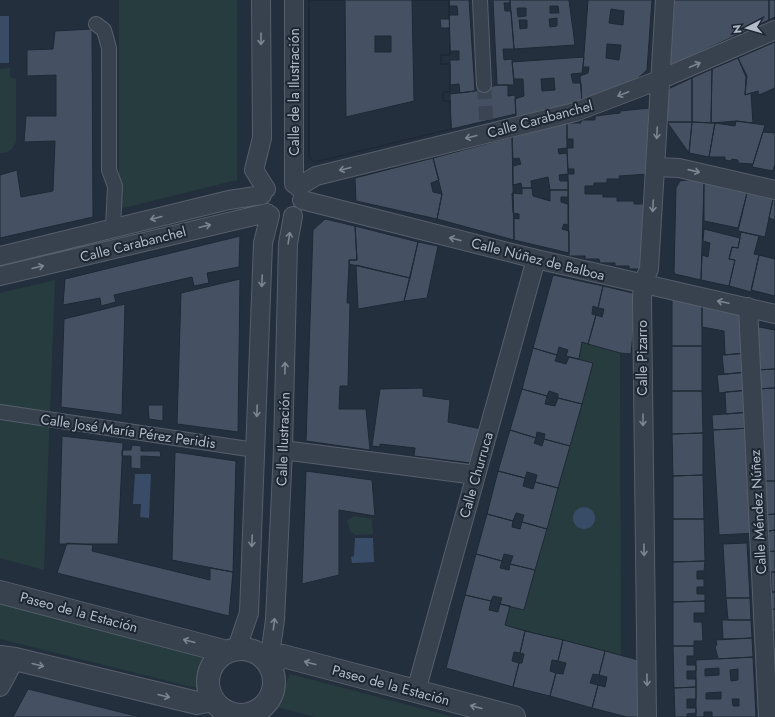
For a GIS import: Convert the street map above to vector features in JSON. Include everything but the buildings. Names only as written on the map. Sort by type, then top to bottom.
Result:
[{"type":"street","points":[[261,0],[262,138],[254,170],[264,192],[263,205],[269,214],[280,219],[293,216],[298,210],[298,191],[284,180],[273,182],[264,192]]},
{"type":"street","name":"Calle de la Ilustración","points":[[294,0],[298,191]]},
{"type":"street","points":[[480,0],[484,84]]},
{"type":"street","name":"Calle Pizarro","points":[[647,717],[643,499],[643,283],[649,269],[656,167],[659,80],[665,0]]},
{"type":"street","points":[[96,24],[104,30],[109,48],[109,170],[115,186],[113,228]]},
{"type":"street","name":"Calle Carabanchel","points":[[298,191],[316,176],[575,112],[659,80],[775,30]]},
{"type":"street","points":[[656,167],[679,168],[775,190]]},
{"type":"street","name":"Calle Núñez de Balboa","points":[[298,191],[536,259],[775,314]]},
{"type":"street","name":"Calle Carabanchel","points":[[0,256],[264,192]]},
{"type":"street","name":"Calle Carabanchel","points":[[0,276],[269,214]]},
{"type":"street","name":"Calle Ilustración","points":[[232,650],[249,613],[263,243],[269,214]]},
{"type":"street","name":"Calle Ilustración","points":[[269,663],[275,620],[283,450],[288,244],[293,216]]},
{"type":"street","name":"Calle Churruca","points":[[416,691],[536,259]]},
{"type":"street","name":"Calle Méndez Núñez","points":[[748,307],[768,717]]},
{"type":"street","name":"Calle José María Pérez Peridis","points":[[0,412],[255,450]]},
{"type":"street","points":[[283,450],[476,475]]},
{"type":"street","name":"Paseo de la Estación","points":[[0,592],[232,650]]},
{"type":"street","points":[[249,649],[260,654],[269,663],[274,675],[275,687],[271,698],[264,707],[249,715],[218,706],[213,700],[209,690],[210,673],[218,658],[232,650],[249,649]]},
{"type":"street","name":"Paseo de la Estación","points":[[269,663],[283,656],[514,717]]},
{"type":"street","points":[[0,687],[7,658],[197,704],[213,700]]},
{"type":"green space","points":[[119,0],[237,0],[237,180],[119,209]]},
{"type":"green space","points":[[10,68],[10,77],[16,79],[16,142],[10,150],[0,153],[0,69]]},
{"type":"green space","points":[[55,280],[44,570],[0,558],[0,293]]},
{"type":"green space","points":[[582,342],[620,353],[621,655],[505,625],[510,606],[524,610],[593,363],[579,359]]},
{"type":"green space","points":[[354,516],[372,519],[373,534],[354,535],[354,533],[351,533],[347,520]]},
{"type":"green space","points":[[0,603],[206,652],[196,688],[0,639]]},
{"type":"green space","points":[[290,674],[454,717],[316,717],[276,707]]},
{"type":"water","points":[[0,16],[9,16],[9,63],[0,63]]},
{"type":"water","points":[[135,474],[151,474],[149,518],[140,517],[141,504],[133,504]]},
{"type":"water","points":[[584,507],[592,510],[595,518],[592,526],[584,529],[576,526],[573,518],[576,510]]},
{"type":"water","points":[[355,538],[373,538],[374,562],[352,563],[351,557],[354,556]]},
{"type":"tunnel","points":[[484,85],[487,133]]}]
